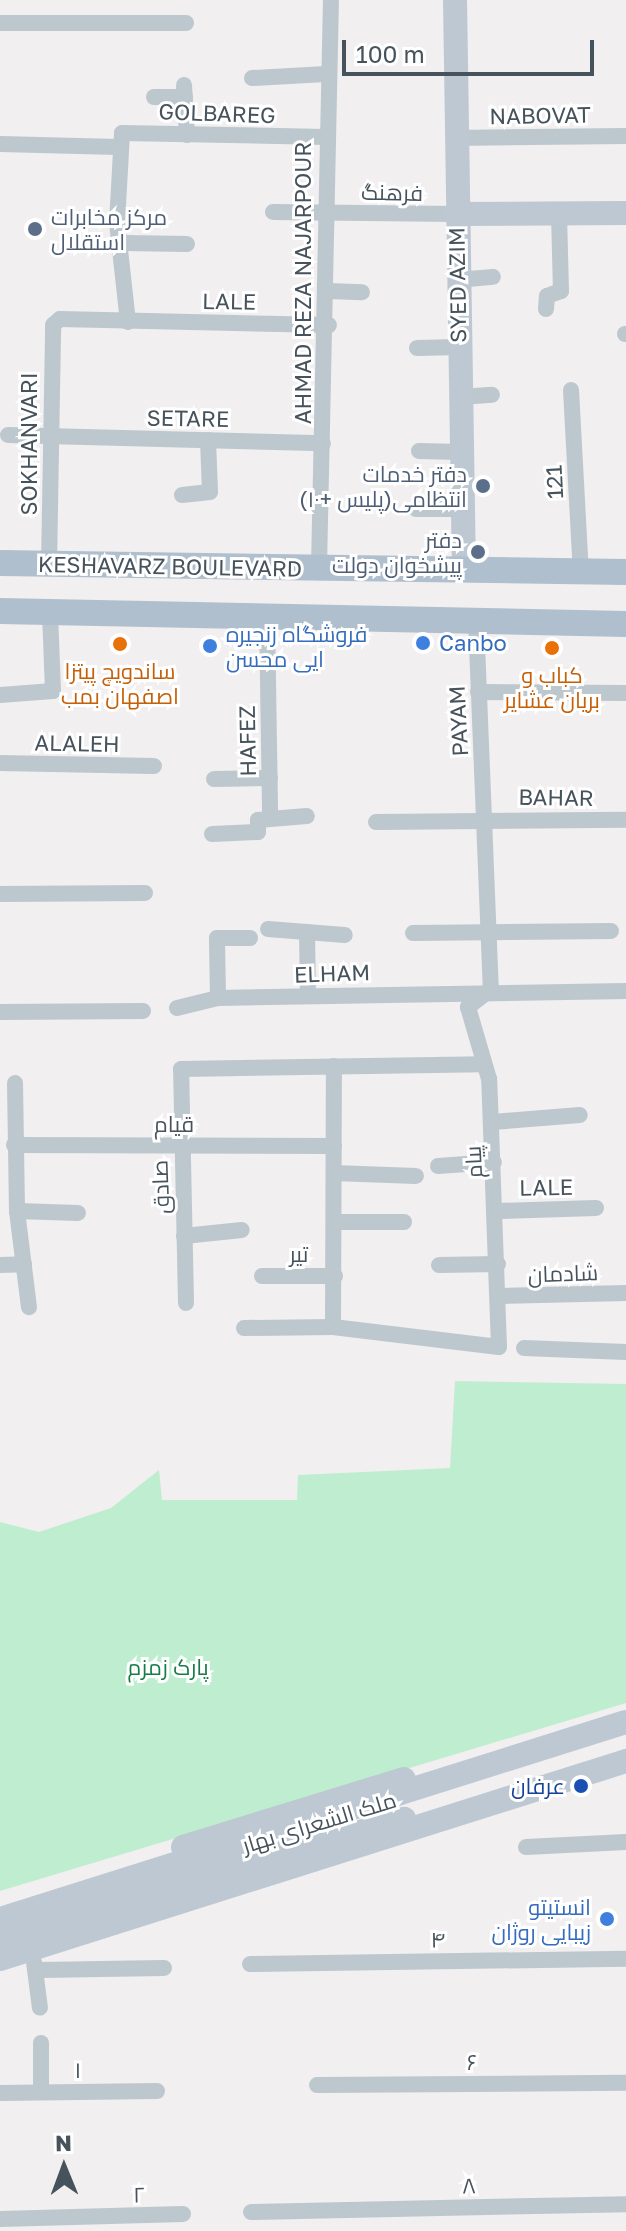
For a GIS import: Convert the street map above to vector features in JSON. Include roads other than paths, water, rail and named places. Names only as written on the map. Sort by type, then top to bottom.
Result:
[{"type":"main road","name":"SYED AZIM","points":[[455,0],[455,214],[464,570]]},
{"type":"main road","points":[[455,214],[626,213]]},
{"type":"main road","name":"KESHAVARZ BOULEVARD","points":[[0,563],[626,572]]},
{"type":"main road","points":[[0,611],[626,624]]},
{"type":"main road","name":"ملک الشعرای بهار","points":[[13,1934],[617,1725]]},
{"type":"main road","name":"ملک الشعرای بهار","points":[[13,1934],[502,1789],[626,1761]]},
{"type":"main road","points":[[0,1959],[13,1934]]},
{"type":"street","name":"AHMAD REZA NAJARPOUR","points":[[319,567],[329,325],[326,74],[331,0]]},
{"type":"street","points":[[0,23],[186,23]]},
{"type":"street","points":[[252,78],[326,74]]},
{"type":"street","points":[[154,97],[184,91],[187,135]]},
{"type":"street","name":"GOLBAREG","points":[[118,147],[128,131],[326,137]]},
{"type":"street","name":"NABOVAT","points":[[455,138],[626,136]]},
{"type":"street","points":[[0,144],[118,147],[117,223],[125,243],[128,322]]},
{"type":"street","name":"فرهنگ","points":[[273,212],[455,214]]},
{"type":"street","points":[[546,309],[547,296],[561,291],[559,213]]},
{"type":"street","points":[[125,243],[187,244]]},
{"type":"street","points":[[457,280],[493,277]]},
{"type":"street","points":[[328,291],[362,292]]},
{"type":"street","name":"LALE","points":[[53,325],[60,319],[329,325]]},
{"type":"street","name":"SOKHANVARI","points":[[49,565],[53,325]]},
{"type":"street","points":[[417,348],[459,347]]},
{"type":"street","name":"121","points":[[571,390],[581,572]]},
{"type":"street","points":[[460,397],[492,395]]},
{"type":"street","name":"SETARE","points":[[8,435],[323,443]]},
{"type":"street","points":[[182,495],[210,492],[208,440]]},
{"type":"street","points":[[419,451],[461,452]]},
{"type":"street","points":[[416,509],[463,509]]},
{"type":"street","points":[[0,695],[53,691],[50,612]]},
{"type":"street","name":"HAFEZ","points":[[267,617],[270,817]]},
{"type":"street","name":"PAYAM","points":[[476,620],[492,933],[491,989]]},
{"type":"street","points":[[478,692],[626,693]]},
{"type":"street","name":"ALALEH","points":[[0,763],[154,766]]},
{"type":"street","points":[[214,779],[270,778]]},
{"type":"street","points":[[212,834],[258,832],[258,820],[307,816]]},
{"type":"street","points":[[376,822],[486,818]]},
{"type":"street","name":"BAHAR","points":[[486,818],[626,820]]},
{"type":"street","points":[[0,894],[145,893]]},
{"type":"street","points":[[268,929],[345,935]]},
{"type":"street","points":[[413,933],[611,931]]},
{"type":"street","points":[[307,932],[308,996]]},
{"type":"street","points":[[218,998],[217,938],[250,938]]},
{"type":"street","name":"ELHAM","points":[[177,1008],[218,998],[491,989],[626,991]]},
{"type":"street","name":"پیام","points":[[333,1327],[499,1347],[501,1296],[493,1122],[483,1064],[468,1007],[491,989]]},
{"type":"street","points":[[0,1012],[143,1011]]},
{"type":"street","points":[[244,1328],[333,1327],[334,1066],[483,1064]]},
{"type":"street","name":"صادق","points":[[186,1303],[181,1069],[334,1066]]},
{"type":"street","points":[[15,1083],[14,1145],[8,1165],[29,1307]]},
{"type":"street","points":[[493,1122],[580,1115]]},
{"type":"street","name":"قیام","points":[[14,1145],[334,1146]]},
{"type":"street","points":[[438,1166],[494,1162]]},
{"type":"street","points":[[334,1173],[416,1176]]},
{"type":"street","name":"LALE","points":[[498,1211],[596,1208]]},
{"type":"street","points":[[17,1211],[78,1213]]},
{"type":"street","points":[[335,1222],[404,1222]]},
{"type":"street","points":[[184,1236],[242,1230]]},
{"type":"street","points":[[0,1265],[24,1264]]},
{"type":"street","points":[[439,1265],[498,1264]]},
{"type":"street","name":"تیر","points":[[262,1276],[335,1276]]},
{"type":"street","name":"شادمان","points":[[501,1296],[626,1293]]},
{"type":"street","points":[[524,1348],[626,1352]]},
{"type":"street","points":[[526,1847],[626,1842]]},
{"type":"street","points":[[13,1934],[164,1968]]},
{"type":"street","points":[[13,1934],[40,2008]]},
{"type":"street","name":"۴","points":[[250,1964],[626,1959]]},
{"type":"street","points":[[41,2043],[41,2092]]},
{"type":"street","name":"۶","points":[[317,2085],[626,2083]]},
{"type":"street","name":"۱","points":[[0,2093],[157,2091]]},
{"type":"street","name":"۸","points":[[251,2212],[626,2204]]},
{"type":"street","name":"۲","points":[[0,2219],[183,2214]]},
{"type":"place","name":"مرکز مخابرات استقلال","points":[[35,229]]},
{"type":"place","name":"دفتر خدمات انتظامی(پلیس +۱۰)","points":[[483,486]]},
{"type":"place","name":"دفتر پیشخوان دولت","points":[[478,552]]},
{"type":"place","name":"Canbo","points":[[423,643]]},
{"type":"place","name":"ساندویچ پیتزا اصفهان بمب","points":[[120,644]]},
{"type":"place","name":"فروشگاه زنجیره ایی محسن","points":[[210,646]]},
{"type":"place","name":"کباب و بریان عشایر","points":[[552,648]]},
{"type":"place","name":"عرفان","points":[[581,1786]]},
{"type":"place","name":"انستیتو زیبایی روژان","points":[[607,1919]]},
{"type":"park label","name":"پارک زمزم","points":[[168,1667]]}]
